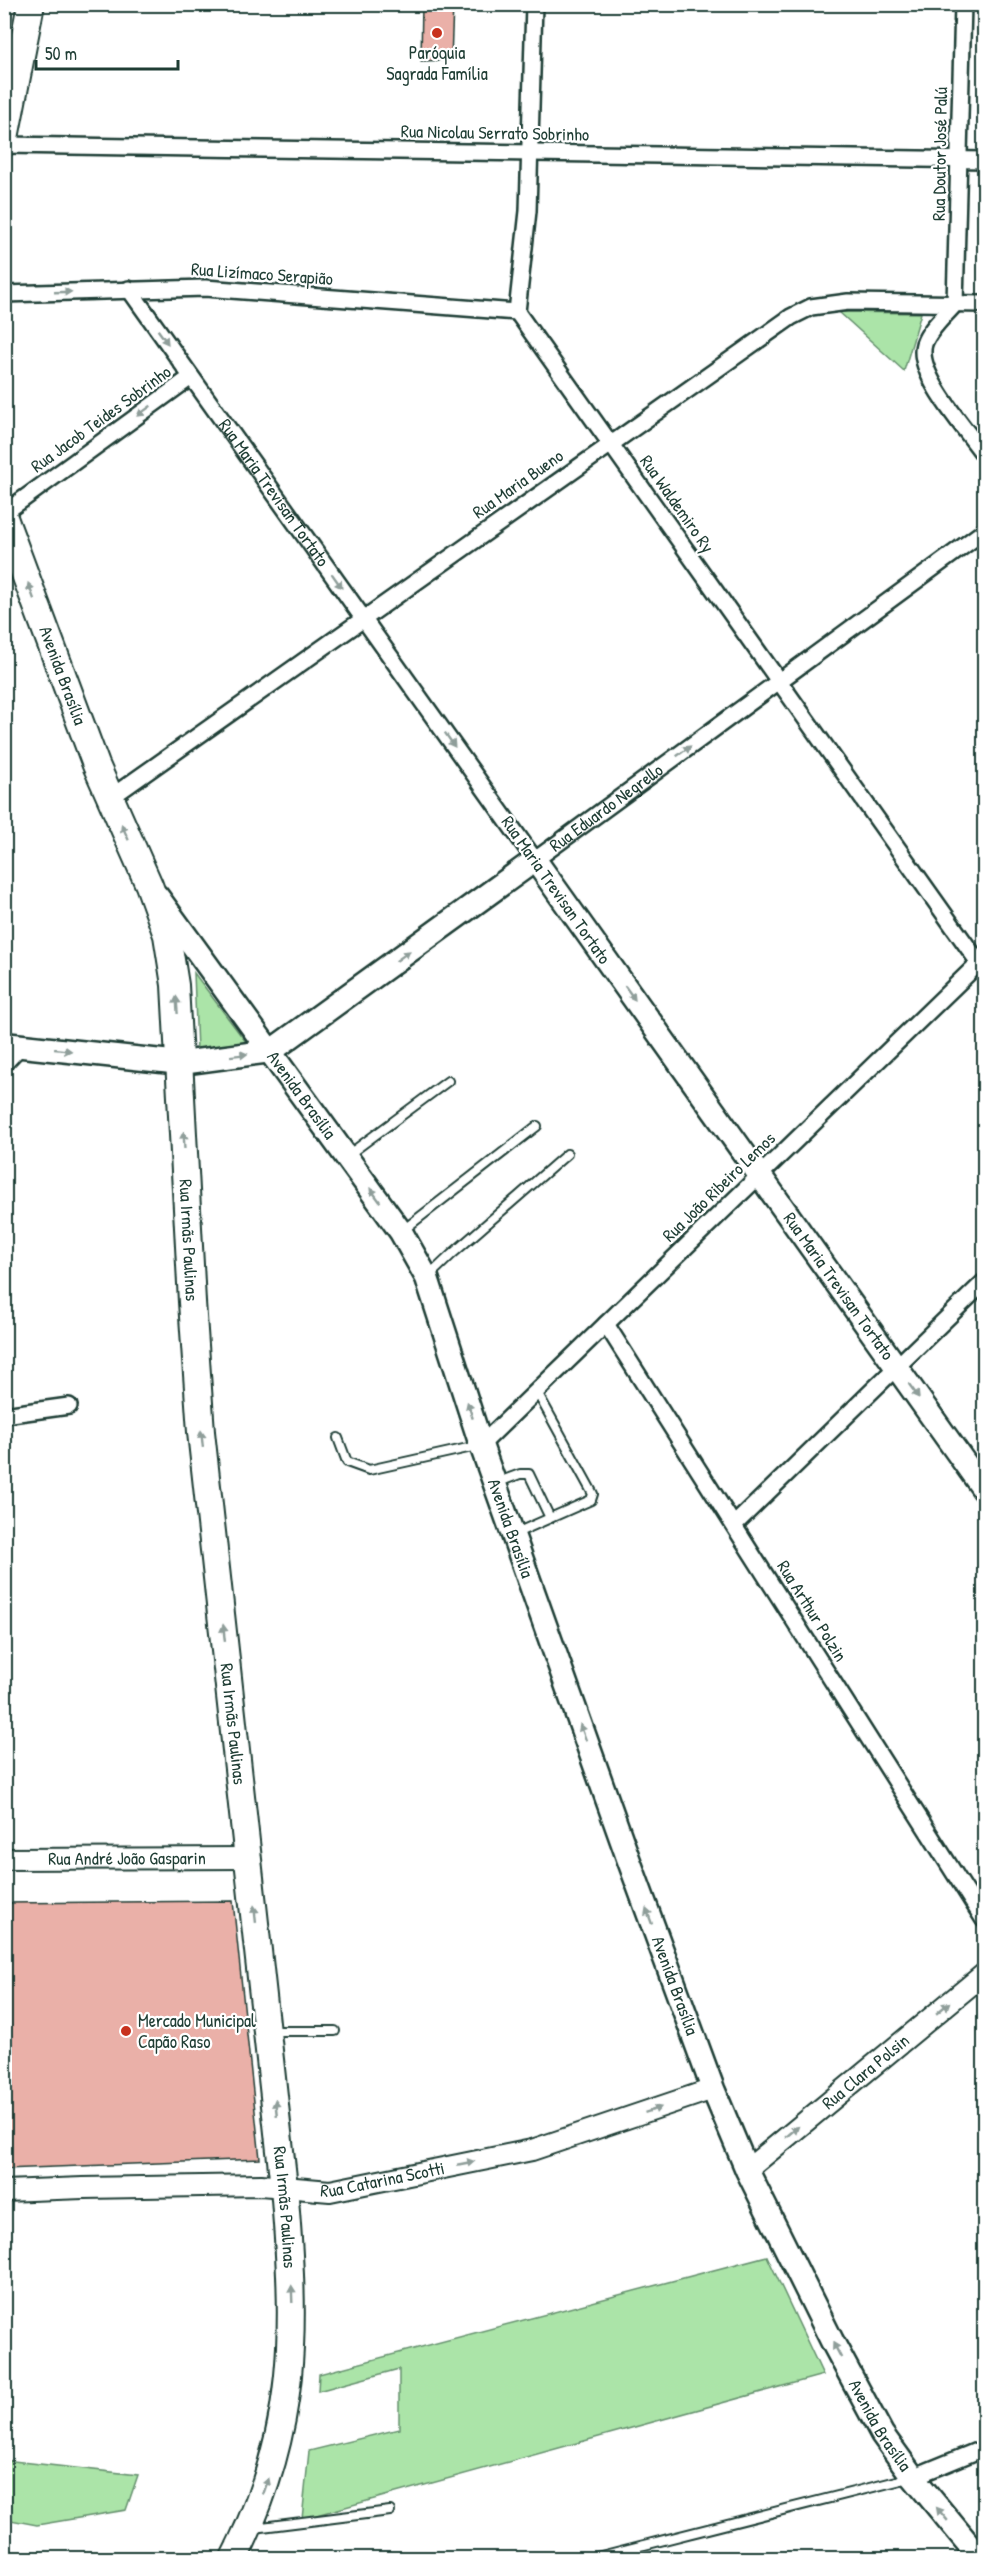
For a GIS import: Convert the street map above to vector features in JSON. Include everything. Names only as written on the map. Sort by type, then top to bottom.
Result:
[{"type":"main road","points":[[4,144],[31,4]]},
{"type":"main road","name":"Avenida Brasília","points":[[4,518],[110,798],[149,885],[347,1155],[401,1232],[427,1278],[513,1535],[713,2089],[747,2170],[832,2341],[882,2434],[913,2477],[980,2555]]},
{"type":"main road","name":"Rua Eduardo Negrello","points":[[15,1046],[181,1063],[272,1051],[536,860]]},
{"type":"main road","name":"Rua Maria Trevisan Tortato","points":[[536,860],[984,1490]]},
{"type":"main road","name":"Rua Irmãs Paulinas","points":[[149,885],[167,935],[172,958],[181,1063],[197,1377],[268,2031],[284,2187],[293,2310],[291,2362],[278,2448],[265,2489],[234,2559]]},
{"type":"street","points":[[516,312],[528,212],[534,4]]},
{"type":"street","name":"Rua Doutor José Palú","points":[[956,304],[963,4]]},
{"type":"street","name":"Rua Nicolau Serrato Sobrinho","points":[[4,144],[984,160]]},
{"type":"street","name":"Rua Lizímaco Serapião","points":[[4,294],[224,289],[516,312]]},
{"type":"street","name":"Rua Maria Trevisan Tortato","points":[[129,290],[536,860]]},
{"type":"street","name":"Rua Maria Bueno","points":[[110,798],[772,328],[811,307],[848,302],[984,304]]},
{"type":"street","points":[[956,304],[930,333],[924,344],[923,357],[927,372],[935,386],[984,455]]},
{"type":"street","name":"Rua Waldemiro Ry","points":[[516,312],[983,964]]},
{"type":"street","name":"Rua Jacob Teides Sobrinho","points":[[4,513],[191,377]]},
{"type":"street","name":"Rua Eduardo Negrello","points":[[536,860],[984,531]]},
{"type":"street","name":"Rua João Ribeiro Lemos","points":[[481,1445],[760,1175],[983,964]]},
{"type":"street","points":[[734,1525],[984,1282]]},
{"type":"street","name":"Rua Arthur Polzin","points":[[606,1324],[984,1920]]},
{"type":"street","points":[[4,1415],[69,1407]]},
{"type":"street","name":"Rua André João Gasparin","points":[[4,1859],[249,1858]]},
{"type":"street","name":"Rua Clara Polsin","points":[[747,2170],[984,1974]]},
{"type":"street","name":"Rua Catarina Scotti","points":[[4,2191],[83,2187],[261,2185],[330,2191],[532,2150],[713,2089]]},
{"type":"street","points":[[913,2477],[984,2448]]},
{"type":"lane","points":[[4,1069],[15,1046]]},
{"type":"lane","points":[[347,1155],[448,1081]]},
{"type":"lane","points":[[401,1232],[537,1126]]},
{"type":"lane","points":[[427,1278],[567,1154]]},
{"type":"lane","points":[[513,1535],[591,1500],[593,1494],[537,1392]]},
{"type":"lane","points":[[338,1438],[346,1462],[369,1470],[481,1445]]},
{"type":"lane","points":[[495,1484],[520,1474],[529,1474],[550,1518]]},
{"type":"lane","points":[[268,2031],[335,2031]]},
{"type":"lane","points":[[593,2559],[913,2477]]},
{"type":"lane","points":[[249,2528],[390,2511]]},
{"type":"green space","points":[[839,312],[921,313],[904,371]]},
{"type":"green space","points":[[194,973],[246,1042],[197,1050]]},
{"type":"green space","points":[[767,2256],[823,2375],[302,2519],[309,2451],[399,2429],[399,2369],[318,2391],[319,2374]]},
{"type":"green space","points":[[4,2460],[138,2475],[126,2510],[37,2525],[5,2519]]},
{"type":"building","name":"Paróquia Sagrada Família","points":[[422,4],[453,4],[451,60],[421,61]]},
{"type":"building","name":"Mercado Municipal Capão Raso","points":[[233,1901],[260,2159],[4,2169],[4,1903]]},
{"type":"place","name":"Paróquia Sagrada Família","points":[[437,33]]},
{"type":"place","name":"Mercado Municipal Capão Raso","points":[[126,2031]]}]
